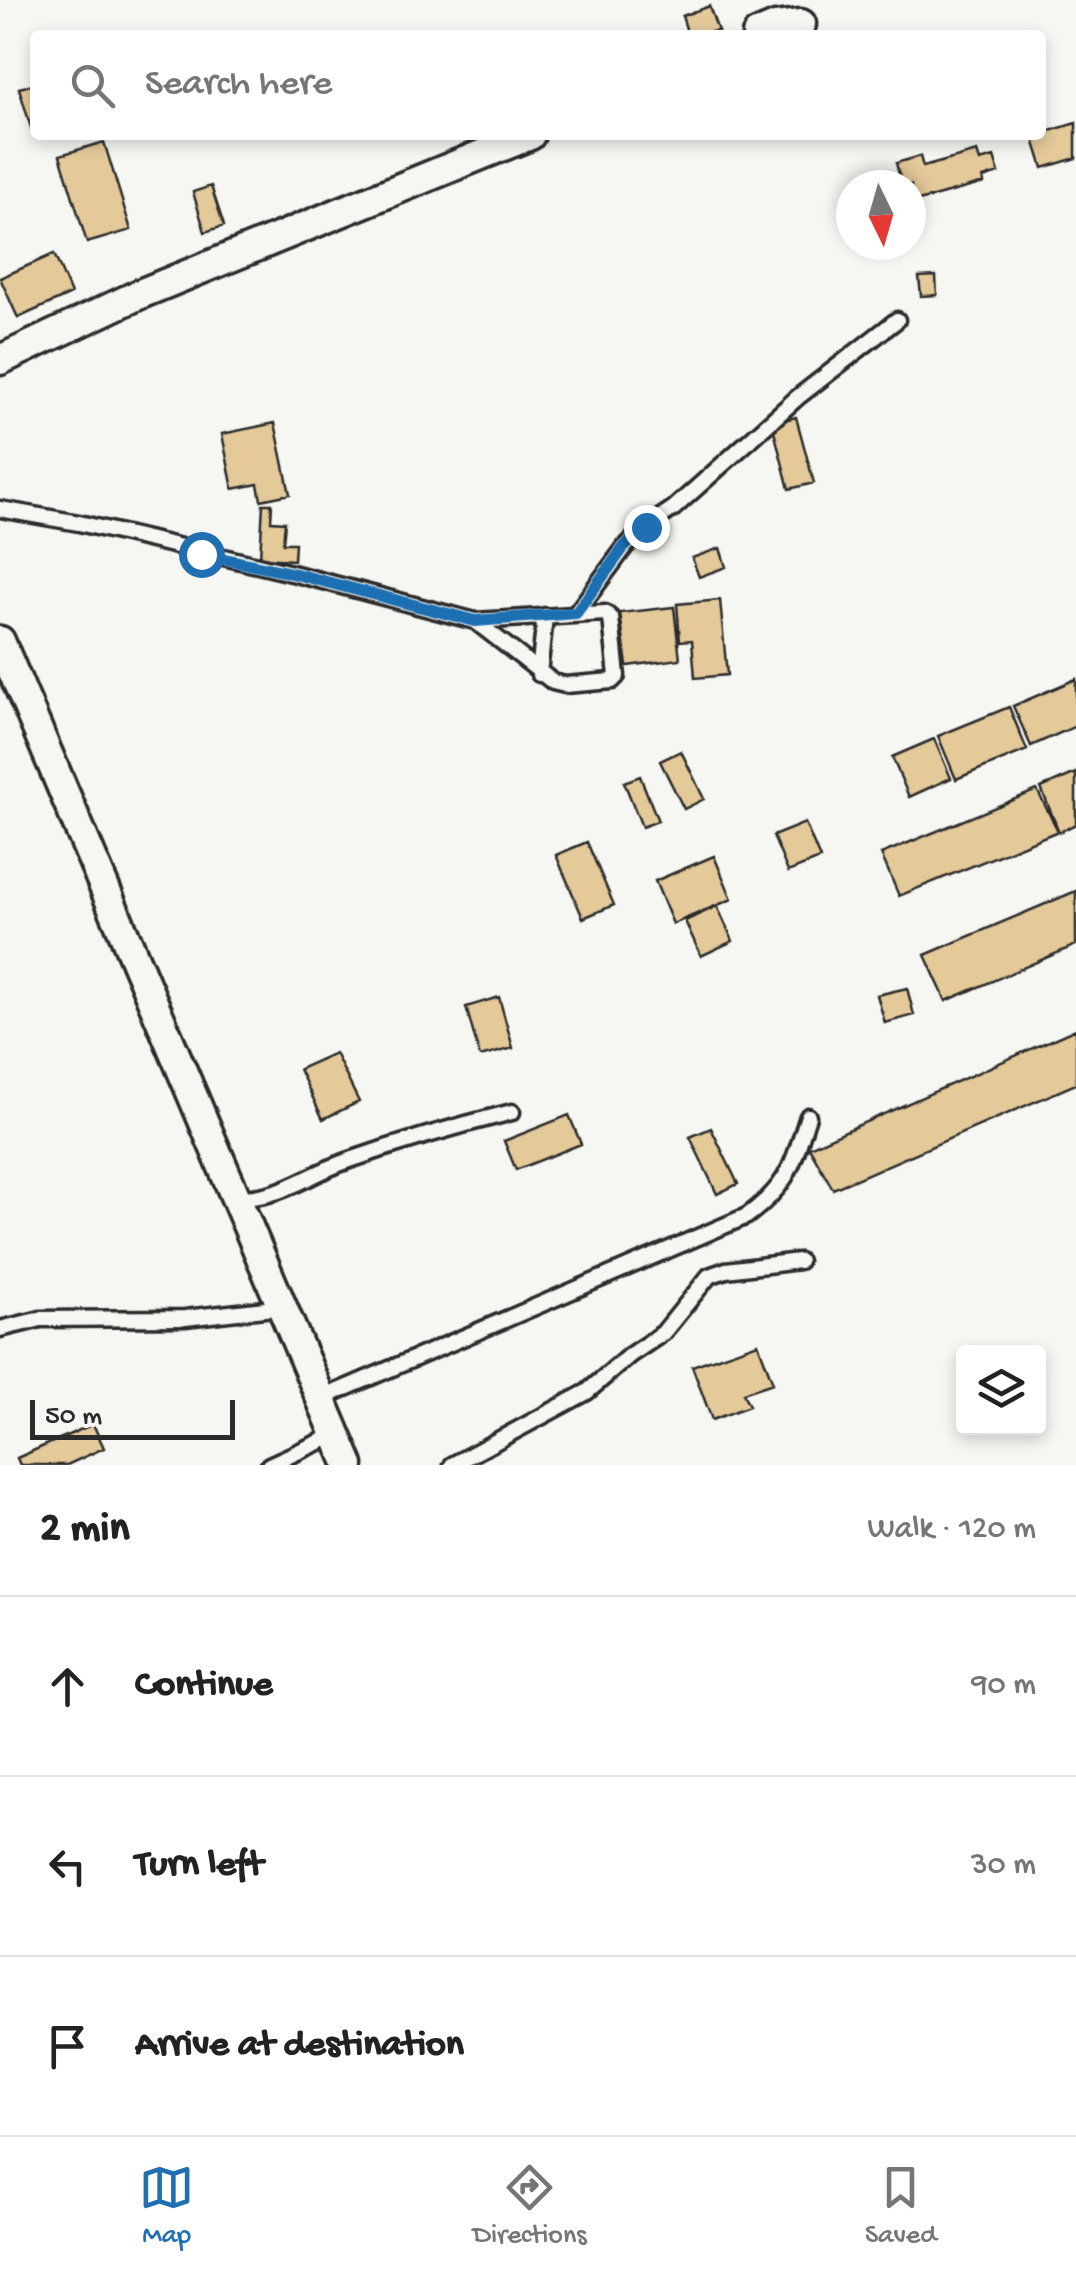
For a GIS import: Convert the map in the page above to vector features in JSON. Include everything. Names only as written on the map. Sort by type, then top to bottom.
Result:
[{"type":"street","points":[[769,30],[801,24]]},
{"type":"street","points":[[0,360],[140,294],[518,140]]},
{"type":"street","points":[[0,641],[348,1465]]},
{"type":"lane","points":[[576,613],[624,547],[674,508],[798,397],[897,320]]},
{"type":"lane","points":[[0,509],[78,523],[296,574],[475,621],[597,612],[611,618],[617,676],[612,681],[565,685],[539,674],[475,621]]},
{"type":"lane","points":[[539,674],[545,616]]},
{"type":"lane","points":[[237,1198],[262,1198],[394,1144],[512,1112]]},
{"type":"lane","points":[[322,1398],[747,1216],[789,1176],[808,1116]]},
{"type":"lane","points":[[452,1465],[587,1392],[663,1333],[709,1276],[726,1270],[799,1261]]},
{"type":"lane","points":[[0,1328],[41,1320],[185,1318],[283,1307]]},
{"type":"lane","points":[[269,1465],[336,1435]]},
{"type":"building","points":[[709,6],[718,30],[686,30],[682,16]]},
{"type":"building","points":[[30,85],[30,124],[19,88]]},
{"type":"building","points":[[1076,123],[1076,158],[1043,168],[1034,140],[1046,140],[1046,132]]},
{"type":"building","points":[[104,142],[131,230],[87,243],[60,155]]},
{"type":"building","points":[[977,152],[980,161],[994,157],[999,173],[983,178],[984,183],[926,199],[926,170],[898,170],[896,163],[920,156],[923,167]]},
{"type":"building","points":[[211,186],[224,226],[205,232],[193,192]]},
{"type":"building","points":[[54,254],[71,294],[18,318],[0,278]]},
{"type":"building","points":[[936,276],[937,295],[921,296],[919,277]]},
{"type":"building","points":[[796,417],[814,483],[789,489],[772,423]]},
{"type":"building","points":[[275,423],[290,494],[261,500],[258,484],[233,489],[222,434]]},
{"type":"building","points":[[263,504],[272,504],[271,521],[285,522],[283,543],[295,543],[294,560],[260,558]]},
{"type":"building","points":[[720,548],[726,567],[699,577],[692,558]]},
{"type":"building","points":[[720,600],[727,675],[695,678],[692,640],[680,641],[677,604]]},
{"type":"building","points":[[674,607],[680,659],[627,666],[620,613]]},
{"type":"building","points":[[1076,679],[1076,726],[1031,746],[1013,706]]},
{"type":"building","points":[[1009,707],[1027,750],[956,779],[938,736]]},
{"type":"building","points":[[934,739],[951,778],[909,797],[892,757]]},
{"type":"building","points":[[681,751],[704,799],[684,809],[660,761]]},
{"type":"building","points":[[1076,773],[1076,824],[1059,832],[1041,788]]},
{"type":"building","points":[[640,776],[658,821],[642,827],[624,782]]},
{"type":"building","points":[[1037,790],[1058,831],[899,896],[881,854]]},
{"type":"building","points":[[805,823],[820,859],[788,872],[773,836]]},
{"type":"building","points":[[587,842],[614,905],[583,918],[556,855]]},
{"type":"building","points":[[714,856],[732,899],[673,924],[655,881]]},
{"type":"building","points":[[1076,891],[1076,945],[946,1001],[925,955]]},
{"type":"building","points":[[717,906],[733,941],[701,956],[685,921]]},
{"type":"building","points":[[907,988],[914,1015],[885,1023],[877,995]]},
{"type":"building","points":[[499,997],[513,1048],[480,1057],[466,1007]]},
{"type":"building","points":[[1076,1029],[1076,1084],[833,1189],[809,1147]]},
{"type":"building","points":[[335,1053],[359,1102],[323,1119],[299,1069]]},
{"type":"building","points":[[569,1115],[581,1144],[516,1170],[504,1141]]},
{"type":"building","points":[[711,1128],[738,1184],[717,1194],[690,1137]]},
{"type":"building","points":[[758,1343],[773,1383],[743,1393],[749,1406],[712,1420],[692,1366]]},
{"type":"building","points":[[93,1424],[104,1448],[67,1465],[20,1465],[17,1458]]},
{"type":"route","points":[[201,554],[296,574],[475,621],[576,613],[624,547],[646,527]]}]
